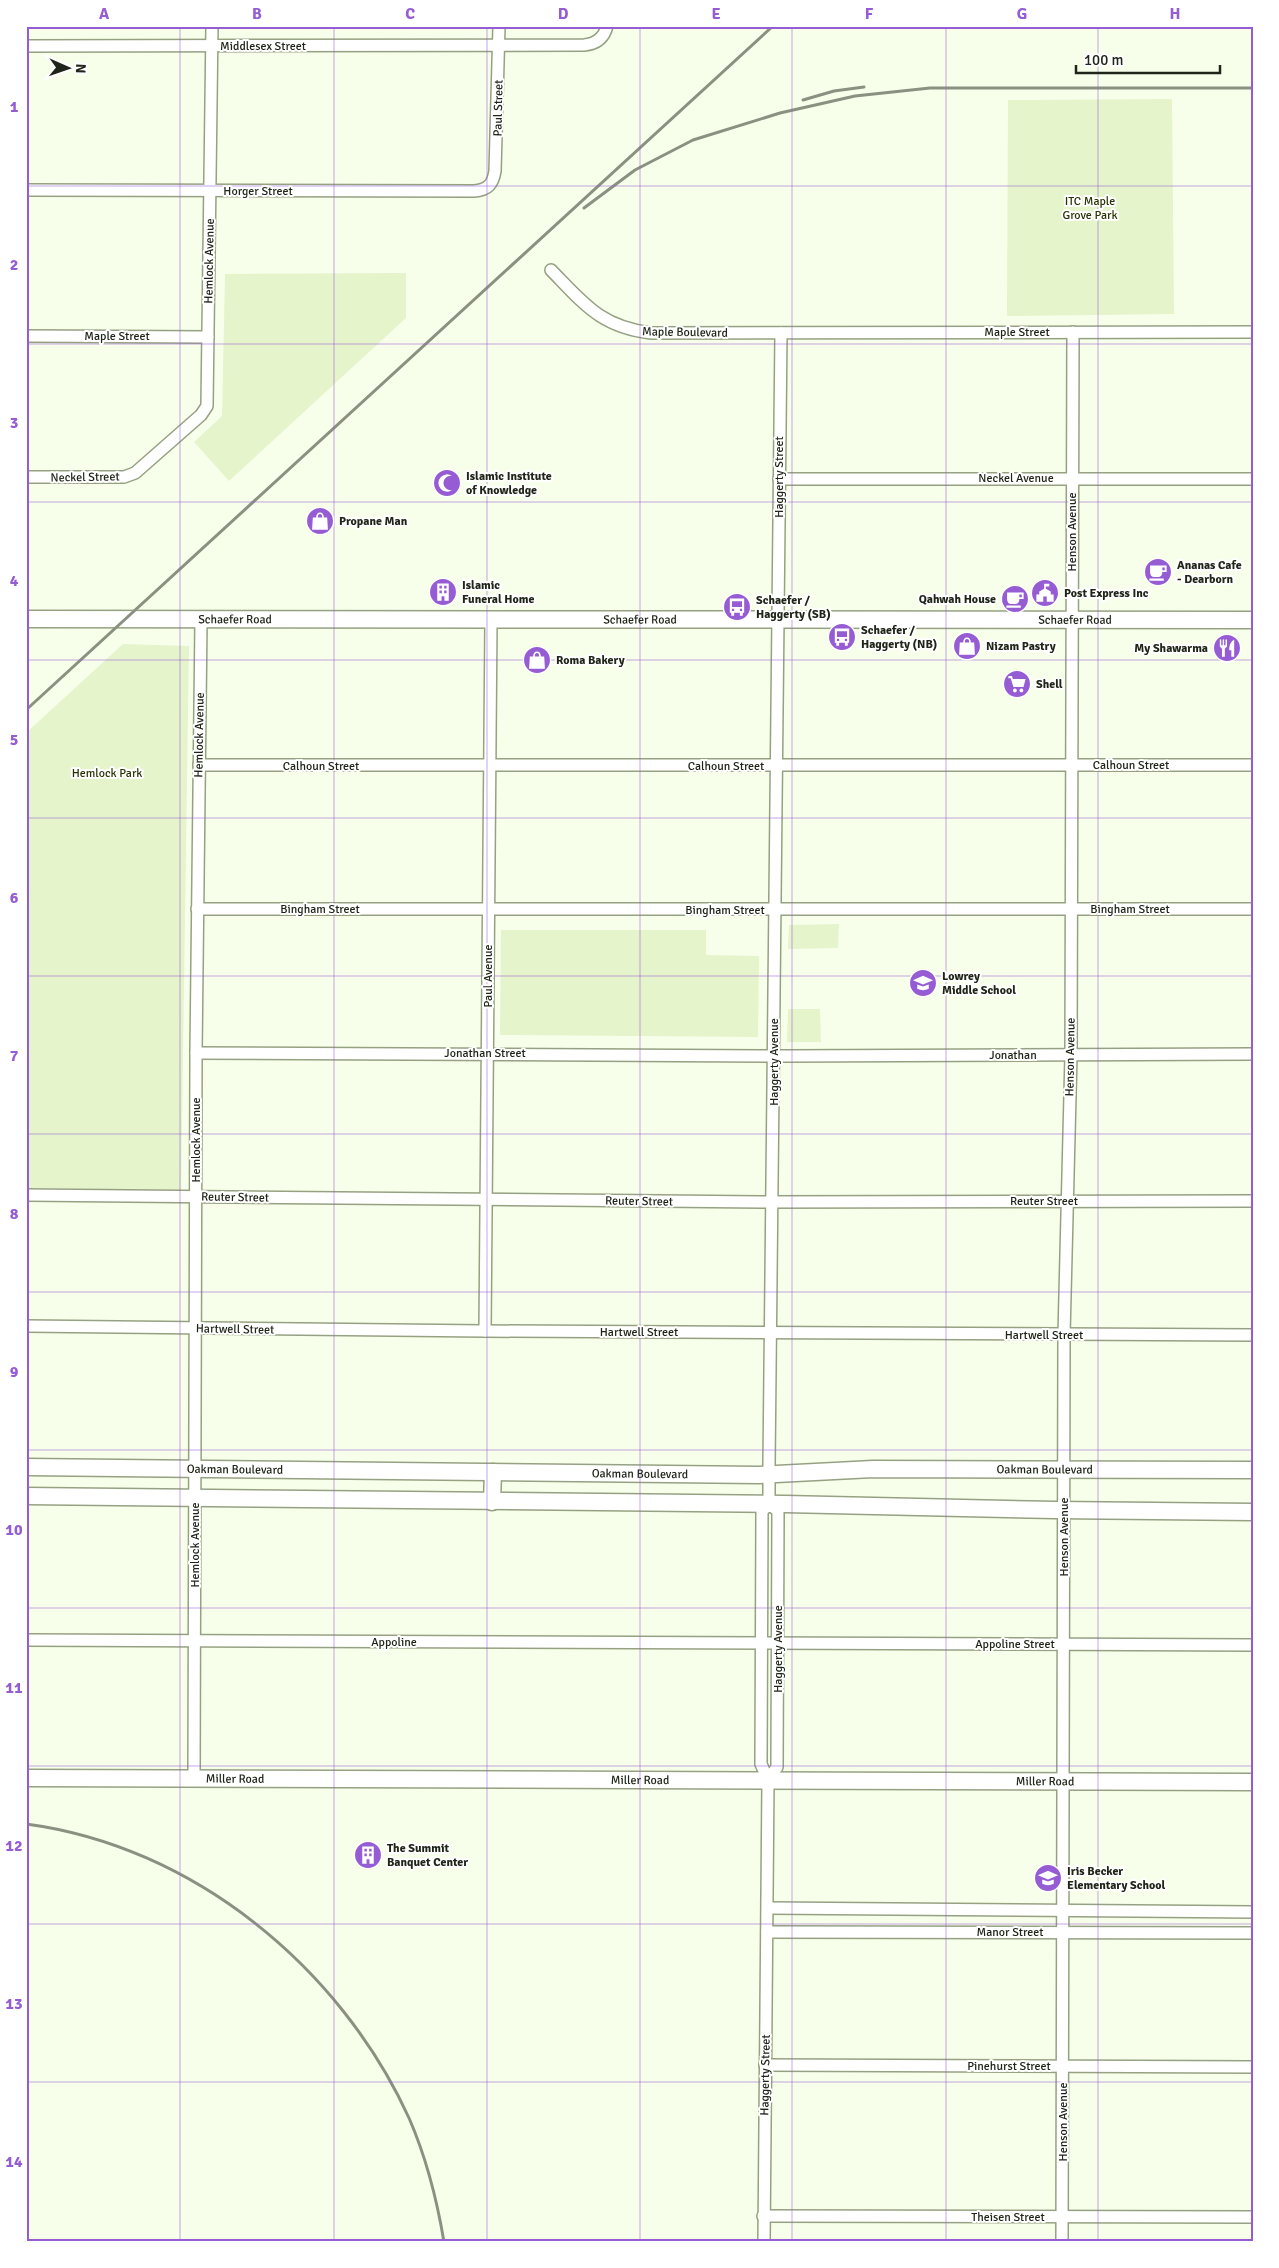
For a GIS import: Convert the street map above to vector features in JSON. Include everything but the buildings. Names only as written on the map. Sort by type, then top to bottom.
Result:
[{"type":"street","name":"Hemlock Avenue","points":[[165,448],[201,415],[207,406],[212,26]]},
{"type":"street","name":"Paul Street","points":[[489,187],[494,178],[497,153],[499,26]]},
{"type":"street","name":"Middlesex Street","points":[[26,46],[589,45],[600,39],[608,26]]},
{"type":"street","name":"Horger Street","points":[[26,190],[474,191],[489,187]]},
{"type":"street","name":"Maple Boulevard","points":[[551,270],[590,311],[614,325],[652,333],[781,333]]},
{"type":"street","name":"Henson Avenue","points":[[1062,2242],[1064,1335],[1071,1054],[1073,332]]},
{"type":"street","name":"Maple Street","points":[[781,333],[1253,332]]},
{"type":"street","name":"Haggerty Street","points":[[778,621],[781,333]]},
{"type":"street","name":"Maple Street","points":[[26,336],[208,336]]},
{"type":"street","name":"Neckel Street","points":[[26,477],[124,477],[139,471],[165,448]]},
{"type":"street","name":"Neckel Avenue","points":[[779,479],[1253,478]]},
{"type":"street","name":"Schaefer Road","points":[[26,619],[201,621],[1253,620]]},
{"type":"street","name":"Hemlock Avenue","points":[[194,1779],[196,1053],[201,621]]},
{"type":"street","name":"Paul Avenue","points":[[485,1331],[491,621]]},
{"type":"street","name":"Haggerty Avenue","points":[[768,1908],[768,1780],[761,1764],[762,1511],[769,1504],[778,621]]},
{"type":"street","name":"Calhoun Street","points":[[199,765],[1253,765]]},
{"type":"street","name":"Bingham Street","points":[[197,909],[1253,910]]},
{"type":"street","name":"Jonathan Street","points":[[196,1053],[487,1053],[774,1056]]},
{"type":"street","name":"Jonathan","points":[[774,1056],[1253,1054]]},
{"type":"street","name":"Reuter Street","points":[[26,1195],[773,1202],[1253,1201]]},
{"type":"street","name":"Hartwell Street","points":[[26,1326],[485,1331],[1253,1335]]},
{"type":"street","name":"Oakman Boulevard","points":[[26,1467],[769,1474],[873,1469],[1253,1470]]},
{"type":"street","points":[[492,1502],[493,1472]]},
{"type":"street","points":[[26,1496],[769,1504],[1253,1512]]},
{"type":"street","name":"Haggerty Avenue","points":[[768,1780],[777,1767],[778,1718],[778,1511],[769,1504]]},
{"type":"street","points":[[762,1578],[778,1578]]},
{"type":"street","name":"Appoline","points":[[26,1640],[778,1643]]},
{"type":"street","name":"Appoline Street","points":[[778,1643],[1253,1645]]},
{"type":"street","points":[[761,1718],[778,1718]]},
{"type":"street","name":"Miller Road","points":[[26,1778],[1253,1782]]},
{"type":"street","name":"Haggerty Street","points":[[764,2242],[768,1908]]},
{"type":"street","name":"Manor Street","points":[[768,1908],[1064,1912],[1253,1912]]},
{"type":"street","name":"Manor Street","points":[[767,1932],[1253,1933]]},
{"type":"street","name":"Pinehurst Street","points":[[765,2065],[1253,2067]]},
{"type":"street","name":"Theisen Street","points":[[763,2216],[1253,2218]]},
{"type":"green space","name":"ITC Maple Grove Park","points":[[1172,99],[1174,314],[1007,316],[1008,100]]},
{"type":"green space","points":[[406,273],[406,318],[229,481],[194,442],[222,416],[225,274]]},
{"type":"green space","name":"Hemlock Park","points":[[123,644],[189,646],[181,1190],[26,1188],[26,733]]},
{"type":"green space","points":[[839,924],[838,948],[788,949],[789,925]]},
{"type":"green space","points":[[501,930],[706,930],[706,955],[759,956],[758,1037],[500,1035]]},
{"type":"green space","points":[[788,1009],[820,1009],[821,1042],[787,1042]]},
{"type":"railway","points":[[26,710],[773,26]]},
{"type":"railway","points":[[803,100],[834,91],[864,87]]},
{"type":"railway","points":[[584,208],[635,170],[693,140],[780,113],[855,96],[930,88],[1253,88]]},
{"type":"railway","points":[[26,1824],[88,1837],[147,1858],[202,1887],[254,1923],[302,1964],[344,2011],[380,2063],[409,2118],[421,2148],[430,2179],[444,2242]]},
{"type":"place","name":"Islamic Institute of Knowledge","points":[[447,483]]},
{"type":"place","name":"Propane Man","points":[[320,521]]},
{"type":"place","name":"Ananas Cafe - Dearborn","points":[[1158,572]]},
{"type":"place","name":"Islamic Funeral Home","points":[[443,592]]},
{"type":"place","name":"Post Express Inc","points":[[1045,593]]},
{"type":"place","name":"Qahwah House","points":[[1015,599]]},
{"type":"place","name":"Schaefer / Haggerty (SB)","points":[[737,607]]},
{"type":"place","name":"Schaefer / Haggerty (NB)","points":[[842,637]]},
{"type":"place","name":"Nizam Pastry","points":[[967,646]]},
{"type":"place","name":"My Shawarma","points":[[1227,648]]},
{"type":"place","name":"Roma Bakery","points":[[537,660]]},
{"type":"place","name":"Shell","points":[[1017,684]]},
{"type":"place","name":"Lowrey Middle School","points":[[923,983]]},
{"type":"place","name":"The Summit Banquet Center","points":[[368,1855]]},
{"type":"place","name":"Iris Becker Elementary School","points":[[1048,1878]]}]
